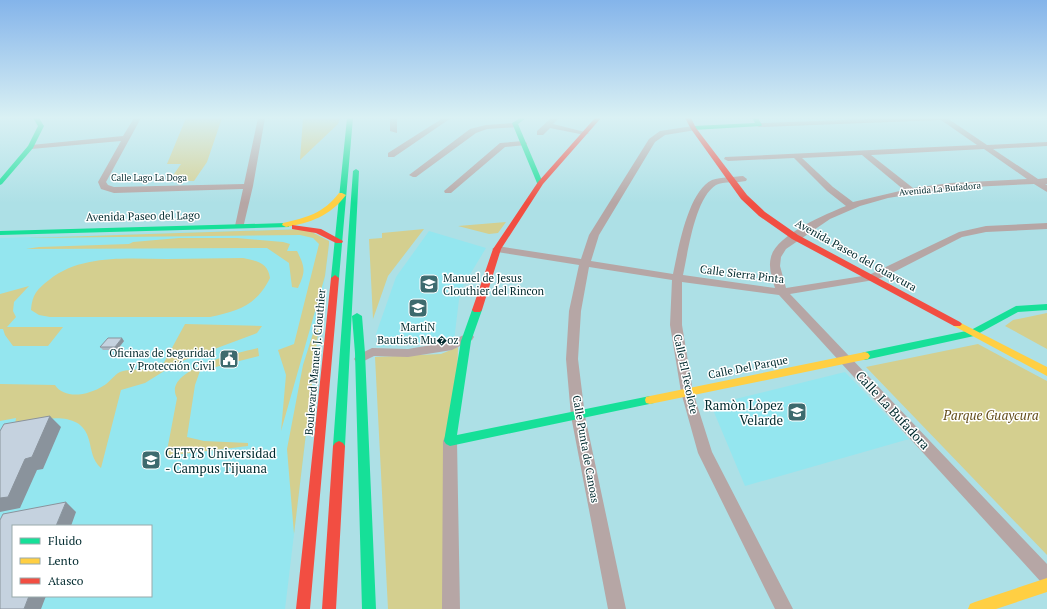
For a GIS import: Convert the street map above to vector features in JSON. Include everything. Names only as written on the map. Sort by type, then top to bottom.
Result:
[{"type":"main road","name":"Boulevard Manuel J. Clouthier","points":[[303,609],[347,146]]},
{"type":"main road","points":[[524,146],[540,183]]},
{"type":"main road","points":[[450,441],[468,337],[497,249],[540,183],[573,146]]},
{"type":"main road","name":"Avenida Paseo del Guaycura","points":[[706,146],[744,197],[762,214],[870,278],[1047,372]]},
{"type":"main road","points":[[0,183],[4,173],[31,148]]},
{"type":"main road","name":"Avenida Paseo del Guaycura","points":[[726,156],[753,191],[798,234],[882,274],[1041,358]]},
{"type":"main road","points":[[329,609],[357,164]]},
{"type":"main road","points":[[286,226],[321,216],[334,206],[342,195]]},
{"type":"main road","points":[[286,226],[319,230],[339,241]]},
{"type":"main road","name":"Avenida Paseo del Lago","points":[[0,233],[130,228],[286,226]]},
{"type":"main road","points":[[352,256],[360,359],[368,609]]},
{"type":"main road","name":"Calle Del Parque","points":[[450,441],[578,416],[974,333],[1002,315],[1016,309],[1047,307]]},
{"type":"main road","points":[[975,609],[1047,584]]},
{"type":"street","points":[[31,148],[46,146]]},
{"type":"street","name":"Calle Lago La Doga","points":[[121,146],[102,182],[104,187],[114,190],[249,186]]},
{"type":"street","points":[[240,226],[257,146]]},
{"type":"street","points":[[391,155],[404,146]]},
{"type":"street","points":[[413,175],[452,146]]},
{"type":"street","points":[[448,191],[501,146]]},
{"type":"street","name":"Calle Punta de Canoas","points":[[617,609],[578,416],[572,359],[575,311],[585,263],[594,235],[649,146]]},
{"type":"street","points":[[726,156],[796,156],[1010,146]]},
{"type":"street","points":[[986,148],[1047,189]]},
{"type":"street","points":[[863,152],[910,190]]},
{"type":"street","points":[[796,156],[830,189],[851,205]]},
{"type":"street","name":"Calle El Tecolote","points":[[743,178],[715,182],[704,190],[688,223],[677,278],[676,325],[687,392],[705,453],[784,609]]},
{"type":"street","name":"Avenida La Bufadora","points":[[798,234],[851,205],[910,190],[1047,181]]},
{"type":"street","name":"Calle Sierra Pinta","points":[[497,249],[677,278],[782,292],[870,278],[882,274],[959,235],[986,229],[1047,226]]},
{"type":"street","name":"Calle La Bufadora","points":[[798,234],[783,245],[776,256],[775,267],[782,292],[1047,576]]},
{"type":"street","points":[[360,359],[372,352],[408,353],[452,346],[468,337]]},
{"type":"street","points":[[450,441],[451,609]]},
{"type":"shaded area","name":"CETYS Universidad - Campus Tijuana","points":[[296,229],[329,244],[285,609],[0,609],[0,238]]},
{"type":"shaded area","name":"Manuel de Jesus Clouthier del Rincon","points":[[429,231],[486,248],[460,291],[454,341],[377,347],[376,334],[396,277]]},
{"type":"shaded area","points":[[845,372],[909,439],[745,486],[711,405]]},
{"type":"green space","points":[[174,146],[212,146],[207,162],[194,181],[169,181],[181,164],[167,164]]},
{"type":"green space","points":[[301,146],[314,146],[300,160]]},
{"type":"green space","points":[[506,222],[498,233],[489,234],[458,226]]},
{"type":"green space","points":[[306,229],[329,241],[329,244],[325,276],[281,431],[286,375],[278,350],[294,344],[319,244],[313,238],[300,235],[27,238]]},
{"type":"green space","points":[[424,229],[388,276],[373,319],[369,239],[382,238],[382,233]]},
{"type":"green space","points":[[179,238],[237,238],[290,244],[287,251],[297,251],[304,269],[298,288],[292,287],[289,263],[267,248],[26,249],[39,247],[129,244],[133,242]]},
{"type":"green space","points":[[243,258],[257,262],[264,266],[269,273],[270,278],[259,295],[252,301],[245,306],[220,315],[210,317],[50,317],[39,315],[31,310],[34,296],[38,289],[45,283],[62,272],[90,262],[121,259]]},
{"type":"green space","points":[[29,286],[14,302],[13,311],[16,317],[7,327],[63,327],[48,346],[13,346],[5,335],[3,329],[0,329],[0,294]]},
{"type":"green space","points":[[321,308],[294,534],[287,449],[303,365]]},
{"type":"green space","points":[[1047,313],[1047,349],[1005,326],[1013,320]]},
{"type":"green space","points":[[185,324],[262,326],[257,333],[177,363],[145,383],[121,390],[101,468],[94,459],[89,440],[84,430],[77,423],[68,419],[58,418],[15,425],[16,418],[0,421],[0,384],[55,385],[59,390],[65,393],[84,394],[91,392],[105,385],[120,372],[161,368]]},
{"type":"green space","name":"Parque Guaycura","points":[[978,344],[1047,381],[1047,555],[866,367]]},
{"type":"green space","points":[[458,347],[451,609],[388,609],[375,357],[441,354]]},
{"type":"green space","points":[[258,348],[259,356],[200,371],[195,385],[187,437],[204,441],[248,443],[248,446],[166,456],[177,398],[175,388],[181,379],[191,370],[205,364],[236,353]]},
{"type":"building","points":[[108,338],[122,338],[115,347],[100,347]]},
{"type":"building","points":[[50,416],[32,457],[25,459],[8,497],[0,498],[0,431],[4,424]]},
{"type":"building","points":[[66,502],[56,525],[12,525],[12,597],[29,597],[24,609],[0,609],[0,520],[3,514]]},
{"type":"traffic: fast","points":[[0,183],[31,146]]},
{"type":"traffic: fast","points":[[335,278],[347,146]]},
{"type":"traffic: fast","points":[[525,146],[540,183]]},
{"type":"traffic: fast","points":[[339,446],[356,171]]},
{"type":"traffic: fast","points":[[0,233],[286,225]]},
{"type":"traffic: fast","points":[[865,356],[974,333],[1016,309],[1047,307]]},
{"type":"traffic: fast","points":[[477,310],[466,341],[450,441],[650,400]]},
{"type":"traffic: fast","points":[[357,316],[360,353],[369,609]]},
{"type":"traffic: slow","points":[[286,225],[317,216],[331,208],[342,195]]},
{"type":"traffic: slow","points":[[957,324],[1047,372]]},
{"type":"traffic: slow","points":[[650,400],[865,356]]},
{"type":"traffic: slow","points":[[975,609],[1047,585]]},
{"type":"traffic: jam","points":[[477,310],[497,249],[540,183],[573,146]]},
{"type":"traffic: jam","points":[[707,146],[744,197],[762,214],[795,237],[957,324]]},
{"type":"traffic: jam","points":[[295,227],[318,231],[339,241]]},
{"type":"traffic: jam","points":[[303,609],[335,278]]},
{"type":"traffic: jam","points":[[329,609],[339,446]]},
{"type":"place","name":"Manuel de Jesus Clouthier del Rincon","points":[[429,284]]},
{"type":"place","name":"MartiN Bautista Mu�oz","points":[[418,308]]},
{"type":"place","name":"Oficinas de Seguridad y Protección Civil","points":[[229,359]]},
{"type":"place","name":"Ramòn Lòpez Velarde","points":[[797,412]]},
{"type":"place","name":"CETYS Universidad - Campus Tijuana","points":[[151,460]]}]
